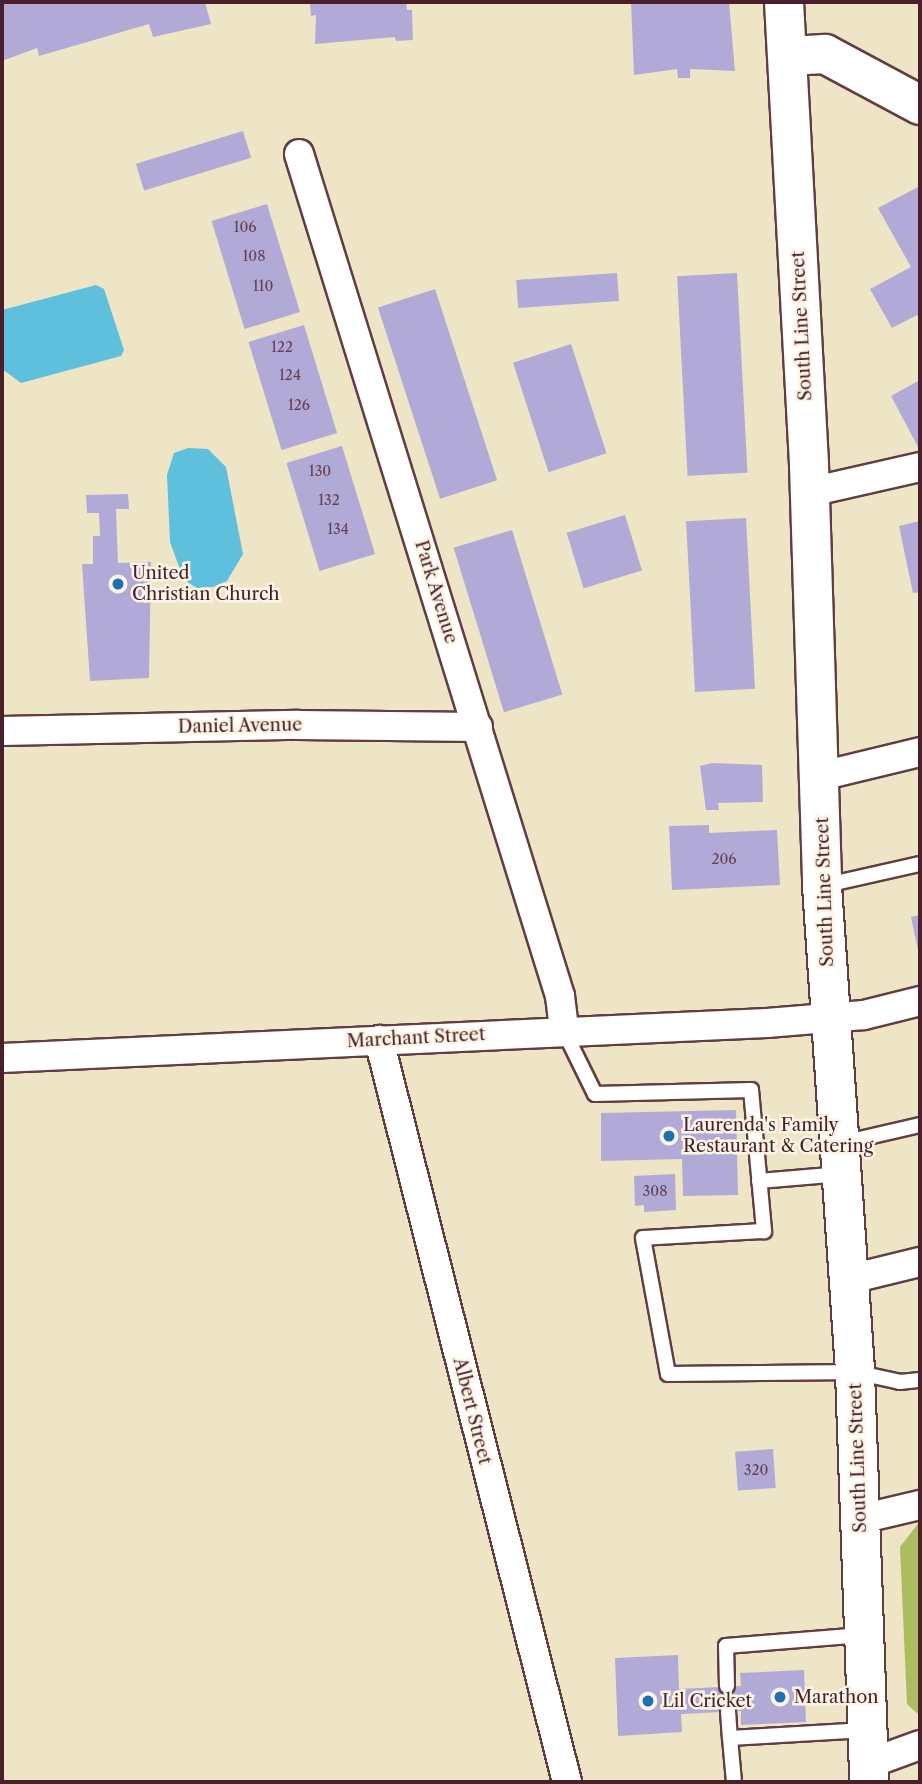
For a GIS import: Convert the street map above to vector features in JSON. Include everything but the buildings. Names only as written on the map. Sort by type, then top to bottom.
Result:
[{"type":"main road","name":"South Line Street","points":[[784,2],[810,492],[821,776],[822,886],[855,1372],[868,1759]]},
{"type":"main road","points":[[788,56],[825,54],[920,105]]},
{"type":"street","name":"Park Avenue","points":[[299,154],[560,996],[564,1031]]},
{"type":"street","points":[[810,492],[920,467]]},
{"type":"street","name":"Daniel Avenue","points":[[2,731],[298,725],[478,727]]},
{"type":"street","points":[[821,776],[920,752]]},
{"type":"street","name":"Marchant Street","points":[[2,1058],[831,1019],[920,1001]]},
{"type":"street","name":"Albert Street","points":[[379,1040],[567,1782]]},
{"type":"street","points":[[850,1279],[920,1262]]},
{"type":"street","points":[[861,1519],[920,1505]]},
{"type":"street","points":[[868,1759],[920,1745]]},
{"type":"lane","points":[[822,886],[920,864]]},
{"type":"lane","points":[[564,1031],[595,1094],[751,1090],[764,1231],[643,1238],[668,1374],[855,1372],[900,1381],[920,1380]]},
{"type":"lane","points":[[760,1181],[842,1159],[920,1125]]},
{"type":"lane","points":[[727,1686],[726,1646],[864,1635]]},
{"type":"lane","points":[[728,1711],[734,1782]]},
{"type":"lane","points":[[730,1738],[868,1759]]},
{"type":"green space","points":[[920,1521],[920,1716],[907,1704],[900,1547]]},
{"type":"water","points":[[96,285],[104,289],[124,350],[121,356],[21,383],[2,369],[2,310]]},
{"type":"water","points":[[188,448],[208,449],[226,467],[243,554],[227,581],[213,587],[197,588],[184,580],[170,542],[167,475],[174,453]]},
{"type":"place","name":"United Christian Church","points":[[118,584]]},
{"type":"place","name":"Laurenda's Family Restaurant & Catering","points":[[669,1136]]},
{"type":"place","name":"Marathon","points":[[780,1697]]},
{"type":"place","name":"Lil Cricket","points":[[648,1701]]}]
